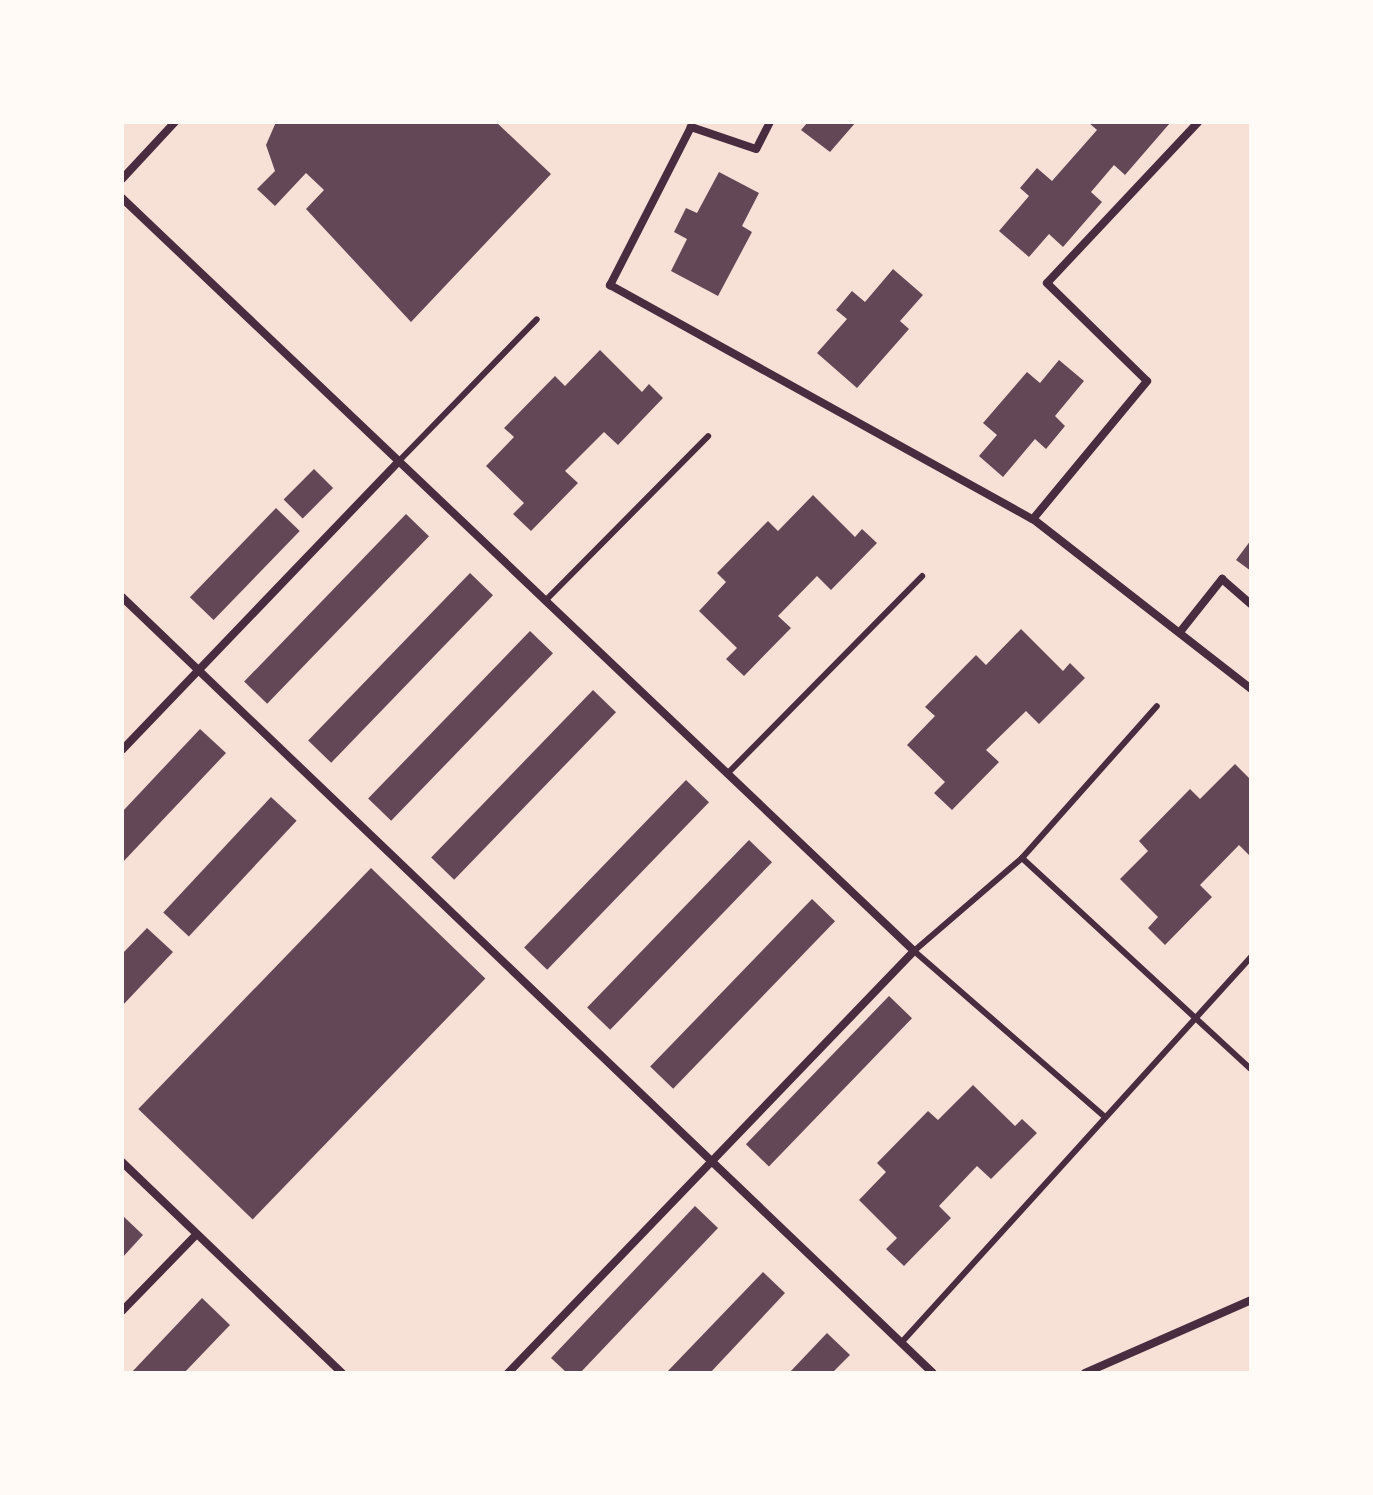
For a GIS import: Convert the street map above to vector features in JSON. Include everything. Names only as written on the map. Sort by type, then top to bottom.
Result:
[{"type":"street","points":[[122,179],[175,122]]},
{"type":"street","points":[[770,122],[756,149],[691,127],[610,285],[1033,519],[1251,689]]},
{"type":"street","points":[[1033,519],[1147,381],[1047,283],[1198,122]]},
{"type":"street","points":[[122,198],[914,951],[508,1373]]},
{"type":"street","points":[[122,750],[398,462]]},
{"type":"street","points":[[1180,632],[1222,579],[1251,604]]},
{"type":"street","points":[[122,597],[710,1163],[933,1373]]},
{"type":"street","points":[[122,1162],[342,1373]]},
{"type":"street","points":[[122,1311],[197,1234]]},
{"type":"street","points":[[1085,1373],[1251,1300]]},
{"type":"lane","points":[[398,462],[537,319]]},
{"type":"lane","points":[[545,601],[708,436]]},
{"type":"lane","points":[[727,774],[922,576]]},
{"type":"lane","points":[[1105,1117],[914,951],[1022,858],[1157,706]]},
{"type":"lane","points":[[1022,858],[1251,1069]]},
{"type":"lane","points":[[901,1343],[1251,957]]},
{"type":"building","points":[[276,122],[496,122],[551,174],[411,322],[306,209],[324,190],[306,173],[275,206],[257,189],[275,171],[266,145]]},
{"type":"building","points":[[808,122],[856,122],[830,152],[801,130]]},
{"type":"building","points":[[1088,122],[1170,123],[1125,175],[1114,165],[1091,192],[1102,202],[1063,247],[1049,234],[1029,257],[999,231],[1029,196],[1020,188],[1037,168],[1052,181],[1097,130]]},
{"type":"building","points":[[719,172],[759,193],[742,226],[752,232],[718,296],[671,271],[687,239],[674,232],[686,208],[697,213]]},
{"type":"building","points":[[893,269],[923,295],[900,321],[909,329],[857,388],[817,353],[847,319],[836,310],[852,291],[865,302]]},
{"type":"building","points":[[600,350],[642,392],[649,384],[663,398],[618,445],[604,432],[565,471],[578,483],[531,531],[513,514],[524,503],[486,466],[514,437],[504,428],[555,376],[565,386]]},
{"type":"building","points":[[1059,360],[1084,381],[1055,416],[1065,426],[1046,449],[1035,439],[1003,477],[979,456],[997,435],[983,423],[1027,372],[1040,383]]},
{"type":"building","points":[[314,469],[333,488],[303,518],[284,499]]},
{"type":"building","points":[[813,495],[855,537],[862,529],[877,543],[831,590],[817,576],[778,616],[791,628],[744,676],[726,659],[737,648],[699,611],[726,582],[717,573],[768,521],[778,531]]},
{"type":"building","points":[[276,508],[300,531],[214,620],[190,597]]},
{"type":"building","points":[[406,514],[429,536],[267,704],[244,682]]},
{"type":"building","points":[[1251,540],[1251,571],[1236,560]]},
{"type":"building","points":[[470,573],[493,595],[331,763],[308,741]]},
{"type":"building","points":[[1021,629],[1063,671],[1070,663],[1085,678],[1039,724],[1026,711],[986,750],[999,762],[952,810],[934,793],[945,782],[907,745],[935,716],[925,707],[976,655],[986,665]]},
{"type":"building","points":[[530,631],[553,653],[391,821],[368,799]]},
{"type":"building","points":[[593,690],[616,712],[454,880],[431,858]]},
{"type":"building","points":[[200,729],[226,753],[122,863],[122,812]]},
{"type":"building","points":[[1235,764],[1251,780],[1251,857],[1239,845],[1200,885],[1212,897],[1165,945],[1148,928],[1158,917],[1120,879],[1148,851],[1139,841],[1190,789],[1200,799]]},
{"type":"building","points":[[686,780],[709,802],[547,970],[524,948]]},
{"type":"building","points":[[271,797],[297,821],[189,936],[163,913]]},
{"type":"building","points":[[749,840],[772,862],[610,1030],[587,1008]]},
{"type":"building","points":[[371,868],[485,978],[253,1219],[138,1109]]},
{"type":"building","points":[[812,899],[835,921],[673,1089],[650,1067]]},
{"type":"building","points":[[147,928],[173,952],[122,1006],[122,954]]},
{"type":"building","points":[[889,996],[912,1018],[769,1166],[746,1144]]},
{"type":"building","points":[[973,1085],[1015,1126],[1022,1119],[1037,1133],[991,1179],[977,1166],[939,1206],[951,1218],[904,1266],[886,1249],[897,1238],[859,1200],[886,1172],[877,1163],[928,1111],[938,1120]]},
{"type":"building","points":[[695,1206],[718,1228],[580,1373],[567,1373],[551,1358]]},
{"type":"building","points":[[122,1215],[143,1235],[122,1258]]},
{"type":"building","points":[[763,1272],[785,1293],[710,1373],[666,1373]]},
{"type":"building","points":[[202,1298],[230,1325],[184,1373],[131,1373]]},
{"type":"building","points":[[827,1333],[850,1355],[832,1373],[789,1373]]}]
